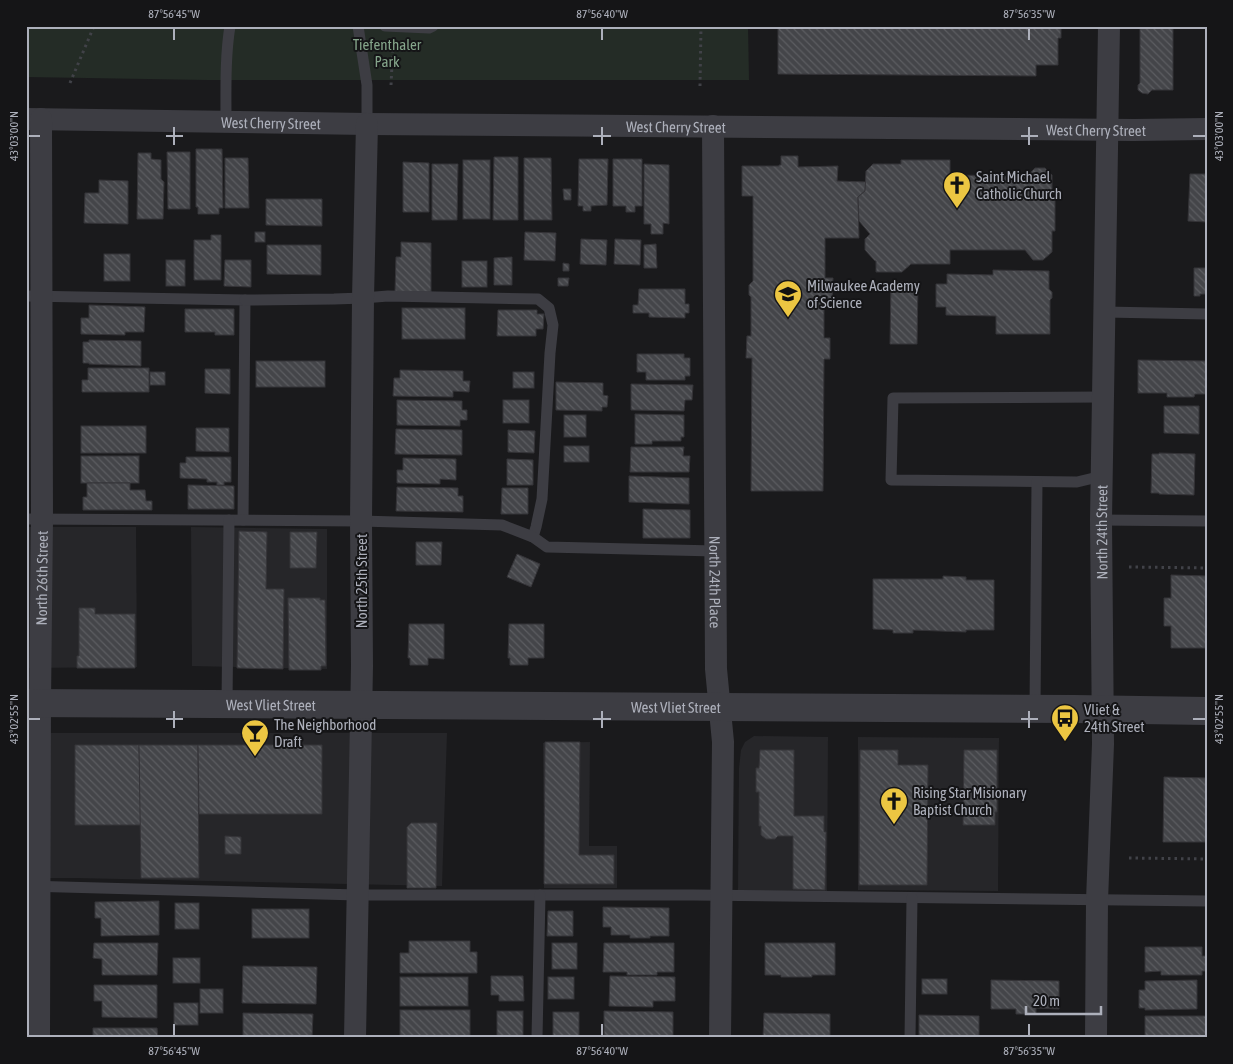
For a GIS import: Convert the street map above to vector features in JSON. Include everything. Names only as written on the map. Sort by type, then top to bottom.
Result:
[{"type":"street","name":"North 24th Street","points":[[1096,1038],[1097,901],[1103,744],[1101,520],[1109,26]]},
{"type":"street","name":"West Cherry Street","points":[[34,120],[1108,130],[1207,129]]},
{"type":"street","name":"North 26th Street","points":[[34,120],[33,886],[39,1038]]},
{"type":"street","name":"North 25th Street","points":[[355,1038],[362,705],[363,298],[368,124]]},
{"type":"street","name":"North 24th Place","points":[[713,126],[716,668],[723,742],[720,1038]]},
{"type":"street","name":"West Vliet Street","points":[[33,703],[1207,711]]},
{"type":"lane","points":[[226,122],[230,26]]},
{"type":"lane","points":[[358,26],[367,85],[368,124]]},
{"type":"lane","points":[[385,26],[429,28],[433,26]]},
{"type":"lane","points":[[34,296],[245,300],[388,296],[538,299],[549,308],[553,325],[542,499],[533,537]]},
{"type":"lane","points":[[243,520],[245,300]]},
{"type":"lane","points":[[1105,312],[1207,314]]},
{"type":"lane","points":[[1102,476],[1077,482],[890,480],[893,398],[1104,397]]},
{"type":"lane","points":[[1035,709],[1037,482]]},
{"type":"lane","points":[[34,519],[502,524],[533,537],[547,547],[715,551]]},
{"type":"lane","points":[[227,703],[229,520]]},
{"type":"lane","points":[[1101,520],[1207,521]]},
{"type":"lane","points":[[33,886],[358,895],[722,896],[1207,901]]},
{"type":"lane","points":[[537,1038],[540,895]]},
{"type":"lane","points":[[910,1038],[912,898]]},
{"type":"path","points":[[70,83],[94,26]]},
{"type":"path","points":[[700,86],[701,26]]},
{"type":"path","points":[[390,86],[394,27]]},
{"type":"path","points":[[1129,567],[1207,568]]},
{"type":"path","points":[[1129,858],[1207,859]]},
{"type":"shaded area","points":[[26,527],[136,527],[137,667],[26,668]]},
{"type":"shaded area","points":[[191,527],[327,529],[327,669],[192,666]]},
{"type":"shaded area","points":[[26,733],[447,733],[442,886],[26,878]]},
{"type":"shaded area","points":[[754,736],[828,737],[827,891],[738,891],[739,768],[741,750],[745,742]]},
{"type":"shaded area","points":[[858,737],[999,738],[998,891],[858,890]]},
{"type":"shaded area","points":[[590,742],[589,846],[617,846],[617,888],[544,888],[543,743]]},
{"type":"green space","name":"Tiefenthaler Park","points":[[26,26],[748,26],[749,80],[207,80],[26,77]]},
{"type":"building","points":[[778,26],[1061,26],[1061,38],[1058,38],[1058,65],[1036,65],[1036,76],[778,74]]},
{"type":"building","points":[[1140,26],[1173,26],[1173,90],[1152,90],[1148,94],[1138,90],[1140,83]]},
{"type":"building","points":[[196,149],[222,149],[223,208],[219,208],[219,214],[198,214],[198,207],[196,207]]},
{"type":"building","points":[[167,152],[190,152],[190,209],[168,209]]},
{"type":"building","points":[[138,153],[151,153],[151,159],[161,160],[161,179],[164,182],[163,219],[137,219]]},
{"type":"building","name":"Milwaukee Academy of Science","points":[[781,156],[798,156],[798,167],[838,166],[837,181],[866,182],[865,191],[858,197],[859,238],[825,238],[825,278],[833,278],[832,300],[824,300],[824,338],[830,338],[830,359],[824,359],[823,491],[751,491],[752,358],[746,358],[747,336],[751,336],[751,297],[749,295],[749,285],[753,281],[753,196],[742,196],[742,166],[779,166],[781,165]]},
{"type":"building","points":[[494,157],[518,157],[518,220],[493,220]]},
{"type":"building","points":[[225,158],[248,158],[249,208],[225,208]]},
{"type":"building","points":[[524,158],[551,158],[552,220],[524,220]]},
{"type":"building","points":[[579,159],[608,159],[607,205],[591,206],[591,211],[583,211],[583,206],[578,206]]},
{"type":"building","points":[[613,159],[642,159],[642,206],[635,206],[635,212],[626,212],[626,206],[613,206]]},
{"type":"building","points":[[463,160],[490,160],[490,219],[463,219]]},
{"type":"building","name":"Saint Michael Catholic Church","points":[[901,160],[950,160],[950,175],[1027,176],[1035,168],[1045,168],[1052,175],[1052,197],[1055,197],[1055,231],[1052,231],[1052,252],[1043,260],[1033,260],[1025,250],[950,250],[950,264],[911,264],[902,272],[876,272],[876,261],[865,250],[865,239],[870,234],[859,221],[858,197],[865,191],[866,171],[873,164],[901,164]]},
{"type":"building","points":[[403,162],[429,163],[429,212],[403,212]]},
{"type":"building","points":[[432,164],[458,164],[457,220],[432,220]]},
{"type":"building","points":[[644,164],[669,165],[669,224],[663,223],[663,234],[651,234],[651,224],[644,224]]},
{"type":"building","points":[[1190,174],[1207,174],[1207,222],[1188,221]]},
{"type":"building","points":[[99,180],[128,181],[128,224],[84,223],[85,193],[99,193]]},
{"type":"building","points":[[563,189],[571,189],[571,200],[564,200]]},
{"type":"building","points":[[266,199],[322,199],[322,226],[266,225]]},
{"type":"building","points":[[255,232],[265,232],[265,242],[255,242]]},
{"type":"building","points":[[525,232],[556,233],[555,261],[524,260]]},
{"type":"building","points":[[211,235],[221,235],[221,280],[194,280],[194,240],[211,240]]},
{"type":"building","points":[[581,239],[607,240],[606,265],[580,264]]},
{"type":"building","points":[[615,239],[641,240],[640,265],[614,264]]},
{"type":"building","points":[[401,242],[431,243],[431,292],[395,292],[396,257],[401,257]]},
{"type":"building","points":[[656,244],[657,268],[644,268],[644,245]]},
{"type":"building","points":[[267,245],[321,245],[321,275],[267,274]]},
{"type":"building","points":[[104,254],[130,254],[130,281],[104,281]]},
{"type":"building","points":[[512,257],[512,285],[494,285],[494,258]]},
{"type":"building","points":[[166,260],[185,260],[185,286],[166,286]]},
{"type":"building","points":[[225,260],[251,260],[251,287],[224,286]]},
{"type":"building","points":[[462,261],[487,261],[487,287],[462,287]]},
{"type":"building","points":[[563,263],[569,264],[569,271],[563,271]]},
{"type":"building","points":[[1194,268],[1207,268],[1207,294],[1194,296]]},
{"type":"building","points":[[993,270],[1049,271],[1049,289],[1052,292],[1050,300],[1050,334],[996,334],[996,316],[946,315],[946,307],[936,307],[936,284],[947,284],[947,274],[993,275]]},
{"type":"building","points":[[558,278],[569,278],[568,286],[558,286]]},
{"type":"building","points":[[891,282],[918,282],[917,344],[890,344]]},
{"type":"building","points":[[639,289],[685,289],[685,304],[689,304],[689,313],[685,313],[685,318],[649,317],[649,313],[633,313],[633,305],[638,305]]},
{"type":"building","points":[[89,305],[145,307],[144,332],[125,332],[125,335],[81,334],[81,318],[89,318]]},
{"type":"building","points":[[402,308],[465,308],[465,339],[402,339]]},
{"type":"building","points":[[185,309],[234,309],[234,335],[215,335],[215,332],[185,332]]},
{"type":"building","points":[[498,310],[537,310],[537,314],[544,314],[543,329],[536,329],[536,336],[497,336]]},
{"type":"building","points":[[89,340],[141,341],[141,366],[83,363],[83,342],[89,342]]},
{"type":"building","points":[[637,354],[684,354],[684,358],[690,358],[690,376],[685,376],[685,380],[646,380],[646,372],[637,372]]},
{"type":"building","points":[[1138,360],[1207,361],[1207,394],[1195,394],[1194,397],[1167,397],[1167,393],[1138,393]]},
{"type":"building","points":[[256,361],[325,361],[325,387],[256,387]]},
{"type":"building","points":[[88,368],[149,368],[149,392],[82,392],[82,380],[88,380]]},
{"type":"building","points":[[205,369],[230,369],[230,394],[205,393]]},
{"type":"building","points":[[400,370],[463,371],[463,381],[470,381],[469,392],[453,391],[453,397],[393,396],[394,378],[400,378]]},
{"type":"building","points":[[150,372],[165,372],[165,385],[150,385]]},
{"type":"building","points":[[513,372],[534,372],[534,388],[513,388]]},
{"type":"building","points":[[556,382],[603,383],[603,395],[608,396],[607,407],[602,407],[602,411],[556,410]]},
{"type":"building","points":[[631,384],[693,385],[692,400],[685,400],[684,411],[631,410]]},
{"type":"building","points":[[397,400],[462,401],[462,410],[467,410],[467,420],[460,420],[460,426],[397,425]]},
{"type":"building","points":[[503,400],[529,400],[529,423],[503,423]]},
{"type":"building","points":[[1164,406],[1199,406],[1199,434],[1164,433]]},
{"type":"building","points":[[635,414],[684,415],[684,437],[681,437],[681,441],[652,441],[652,444],[635,444]]},
{"type":"building","points":[[564,415],[586,415],[586,437],[564,437]]},
{"type":"building","points":[[81,426],[146,426],[146,453],[81,453]]},
{"type":"building","points":[[196,428],[229,428],[229,452],[196,451]]},
{"type":"building","points":[[396,429],[462,430],[462,455],[395,454]]},
{"type":"building","points":[[508,430],[535,431],[534,453],[508,452]]},
{"type":"building","points":[[564,446],[589,446],[589,462],[564,462]]},
{"type":"building","points":[[631,447],[684,447],[683,456],[690,456],[689,472],[630,472]]},
{"type":"building","points":[[1152,454],[1195,454],[1194,495],[1151,493]]},
{"type":"building","points":[[81,456],[139,456],[139,483],[81,483]]},
{"type":"building","points":[[186,457],[231,457],[231,482],[217,485],[217,482],[207,482],[207,479],[180,478],[180,463],[186,463]]},
{"type":"building","points":[[403,458],[456,459],[456,480],[440,479],[440,484],[397,483],[397,470],[403,470]]},
{"type":"building","points":[[507,459],[533,460],[533,485],[507,485]]},
{"type":"building","points":[[629,476],[689,478],[689,504],[629,502]]},
{"type":"building","points":[[87,483],[130,483],[130,490],[145,490],[146,501],[152,501],[152,510],[83,510],[83,497],[87,497]]},
{"type":"building","points":[[188,485],[234,486],[234,509],[188,509]]},
{"type":"building","points":[[397,487],[458,488],[458,496],[463,496],[463,512],[396,511]]},
{"type":"building","points":[[502,488],[528,488],[528,514],[501,514]]},
{"type":"building","points":[[643,509],[690,510],[690,538],[643,538]]},
{"type":"building","points":[[239,531],[267,532],[266,589],[284,589],[283,669],[237,668]]},
{"type":"building","points":[[290,532],[317,532],[316,568],[290,568]]},
{"type":"building","points":[[416,542],[442,542],[441,565],[416,565]]},
{"type":"building","points":[[517,554],[540,564],[531,587],[507,577]]},
{"type":"building","points":[[1171,575],[1207,576],[1205,621],[1207,621],[1207,648],[1171,648],[1171,626],[1164,626],[1164,598],[1171,598]]},
{"type":"building","points":[[943,576],[966,577],[966,580],[994,580],[994,630],[966,630],[966,632],[913,630],[913,633],[893,633],[893,630],[873,629],[873,579],[943,579]]},
{"type":"building","points":[[288,598],[320,598],[320,600],[325,600],[326,666],[321,666],[321,670],[289,670]]},
{"type":"building","points":[[79,608],[95,608],[95,614],[135,614],[135,668],[77,668],[77,656],[79,656]]},
{"type":"building","points":[[409,624],[444,624],[444,659],[428,658],[428,665],[410,665],[410,658],[408,658]]},
{"type":"building","points":[[509,624],[544,624],[544,658],[528,658],[528,665],[510,665],[510,658],[508,658]]},
{"type":"building","points":[[545,742],[580,742],[579,855],[614,855],[614,884],[544,884]]},
{"type":"building","points":[[75,745],[139,745],[141,825],[75,825]]},
{"type":"building","points":[[139,745],[198,745],[199,878],[141,878]]},
{"type":"building","points":[[198,745],[322,745],[322,814],[199,814]]},
{"type":"building","points":[[760,750],[794,750],[794,816],[824,816],[824,832],[826,832],[825,890],[793,889],[793,836],[778,836],[775,839],[766,839],[761,835],[761,826],[759,826],[759,792],[756,792],[756,768],[759,768]]},
{"type":"building","name":"Rising Star Misionary Baptist Church","points":[[860,750],[898,750],[898,765],[928,765],[927,885],[859,885]]},
{"type":"building","points":[[964,750],[997,750],[997,812],[995,812],[995,825],[963,825]]},
{"type":"building","points":[[1164,777],[1207,778],[1207,842],[1163,842]]},
{"type":"building","points":[[411,823],[437,823],[436,888],[407,888],[407,827]]},
{"type":"building","points":[[225,836],[241,837],[241,854],[225,854]]},
{"type":"building","points":[[159,901],[159,935],[101,936],[101,918],[95,918],[95,902]]},
{"type":"building","points":[[175,903],[199,903],[199,929],[175,929]]},
{"type":"building","points":[[603,907],[669,908],[669,936],[630,938],[630,935],[611,935],[611,927],[603,927]]},
{"type":"building","points":[[252,909],[309,909],[309,938],[252,938]]},
{"type":"building","points":[[548,911],[573,911],[573,936],[547,936]]},
{"type":"building","points":[[409,941],[470,941],[470,952],[477,952],[477,973],[400,973],[400,953],[409,953]]},
{"type":"building","points":[[94,943],[158,943],[157,975],[102,975],[102,959],[93,958]]},
{"type":"building","points":[[552,943],[577,943],[577,969],[552,969]]},
{"type":"building","points":[[604,943],[674,943],[674,972],[657,972],[657,975],[627,975],[627,972],[603,972]]},
{"type":"building","points":[[765,943],[835,943],[835,975],[781,977],[781,975],[765,975]]},
{"type":"building","points":[[1145,947],[1202,947],[1202,956],[1206,956],[1206,971],[1202,971],[1202,975],[1161,975],[1161,971],[1145,972]]},
{"type":"building","points":[[173,958],[200,958],[200,983],[173,983]]},
{"type":"building","points":[[243,966],[317,967],[316,1004],[242,1003]]},
{"type":"building","points":[[491,976],[523,976],[524,1001],[499,1001],[499,995],[491,995]]},
{"type":"building","points":[[610,976],[675,977],[675,1001],[653,1001],[653,1007],[609,1006]]},
{"type":"building","points":[[400,977],[468,977],[468,1006],[400,1006]]},
{"type":"building","points":[[548,977],[574,977],[574,999],[548,999]]},
{"type":"building","points":[[922,979],[947,979],[947,994],[922,994]]},
{"type":"building","points":[[991,980],[1059,981],[1059,1009],[1036,1008],[1036,1014],[1016,1014],[1016,1009],[991,1009]]},
{"type":"building","points":[[1197,980],[1197,1009],[1145,1010],[1145,1008],[1139,1008],[1139,990],[1145,990],[1145,981]]},
{"type":"building","points":[[94,985],[157,985],[157,1018],[102,1017],[102,1001],[94,1001]]},
{"type":"building","points":[[200,989],[223,989],[223,1013],[200,1013]]},
{"type":"building","points":[[174,1003],[198,1003],[198,1025],[174,1025]]},
{"type":"building","points":[[400,1010],[470,1010],[470,1038],[400,1038]]},
{"type":"building","points":[[497,1011],[523,1011],[523,1036],[497,1036]]},
{"type":"building","points":[[604,1011],[673,1012],[673,1038],[604,1038]]},
{"type":"building","points":[[553,1012],[579,1012],[579,1038],[553,1038]]},
{"type":"building","points":[[243,1013],[313,1014],[312,1038],[243,1038]]},
{"type":"building","points":[[764,1013],[830,1014],[830,1038],[763,1038]]},
{"type":"building","points":[[919,1015],[979,1016],[979,1038],[919,1038]]},
{"type":"building","points":[[1145,1016],[1206,1016],[1207,1038],[1145,1038]]},
{"type":"building","points":[[93,1028],[157,1028],[158,1038],[93,1038]]},
{"type":"place","name":"Saint Michael Catholic Church","points":[[957,209]]},
{"type":"place","name":"Milwaukee Academy of Science","points":[[788,318]]},
{"type":"place","name":"Vliet & 24th Street","points":[[1065,742]]},
{"type":"place","name":"The Neighborhood Draft","points":[[255,757]]},
{"type":"place","name":"Rising Star Misionary Baptist Church","points":[[894,825]]}]
